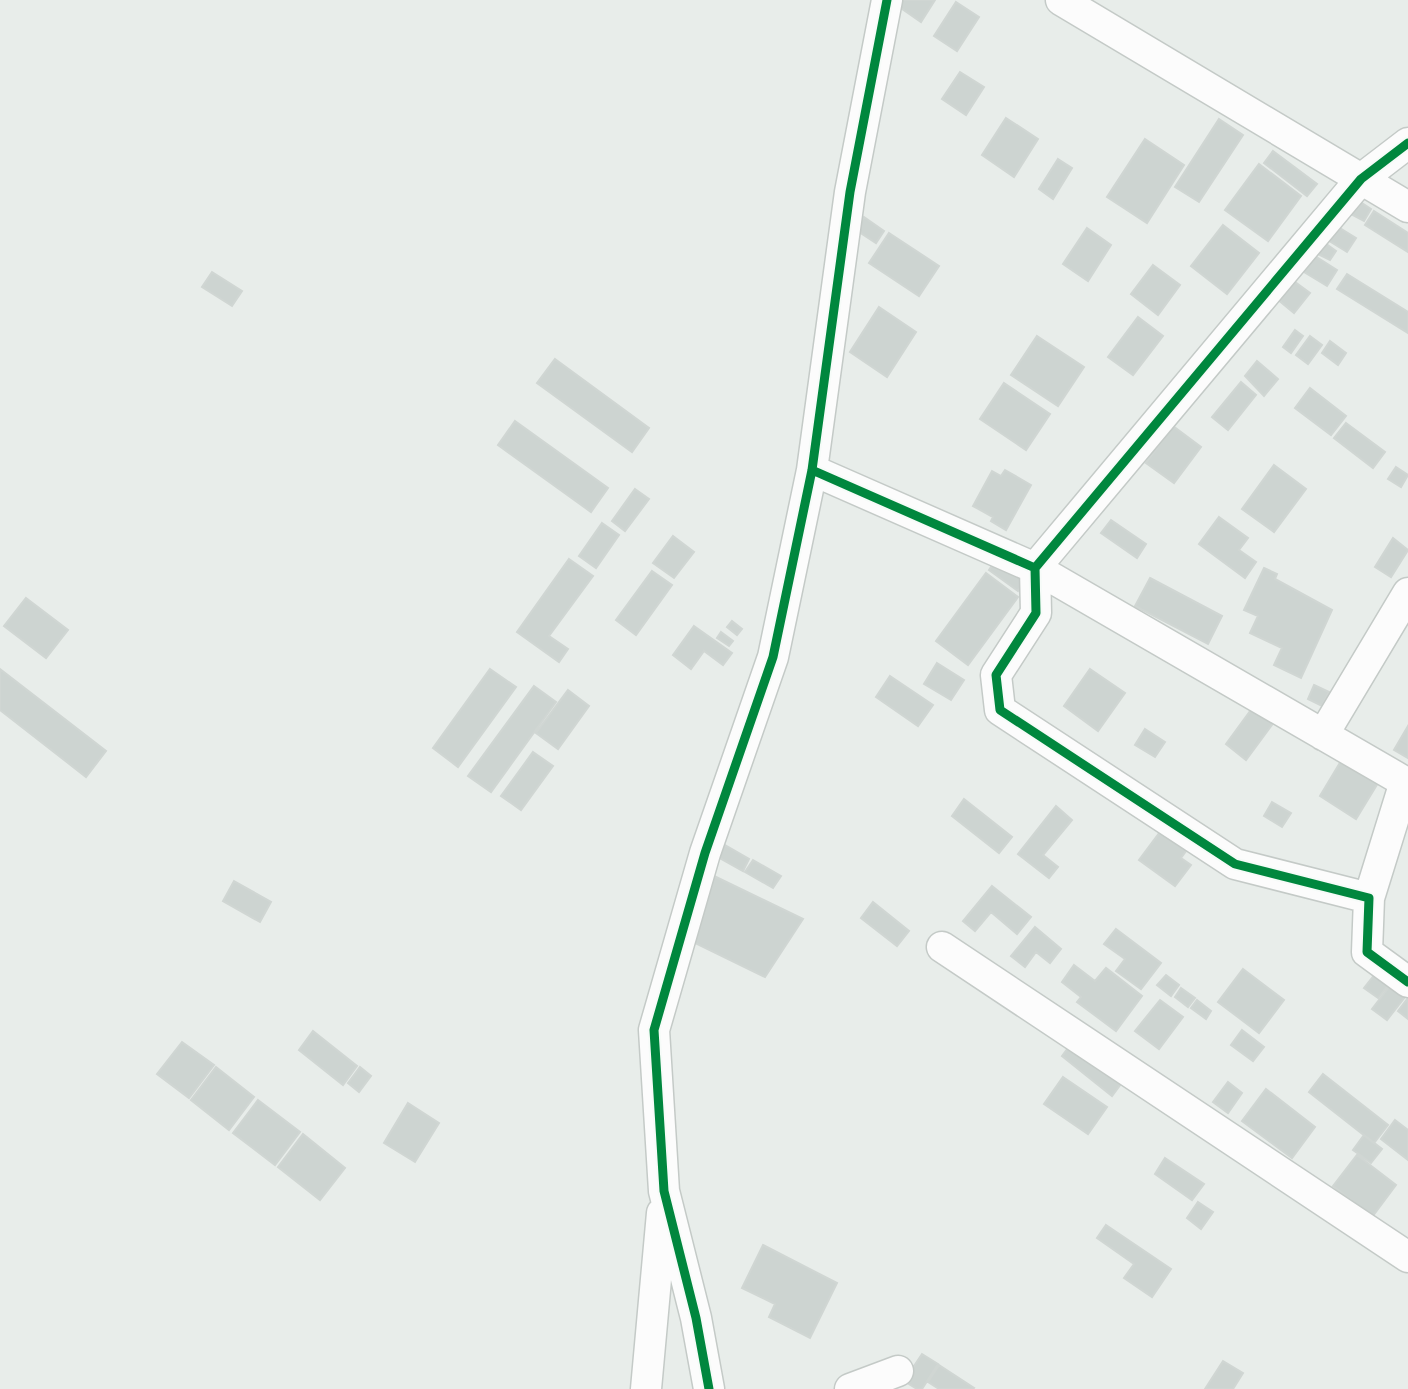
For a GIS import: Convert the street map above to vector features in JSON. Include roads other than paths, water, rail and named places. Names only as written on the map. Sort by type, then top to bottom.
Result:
[{"type":"street","points":[[646,1389],[664,1191],[654,1030],[705,853],[772,657],[811,470],[850,192],[887,0]]},
{"type":"street","points":[[1061,0],[1408,207]]},
{"type":"street","points":[[1369,898],[1235,864],[1000,710],[996,675],[1036,613],[1035,568],[1361,179],[1408,144]]},
{"type":"street","points":[[811,470],[1035,568],[1407,783],[1369,898],[1367,952],[1408,982]]},
{"type":"street","points":[[1322,735],[1408,593]]},
{"type":"street","points":[[942,947],[1408,1257]]},
{"type":"street","points":[[664,1191],[696,1318],[709,1389]]},
{"type":"street","points":[[850,1389],[898,1371]]}]
